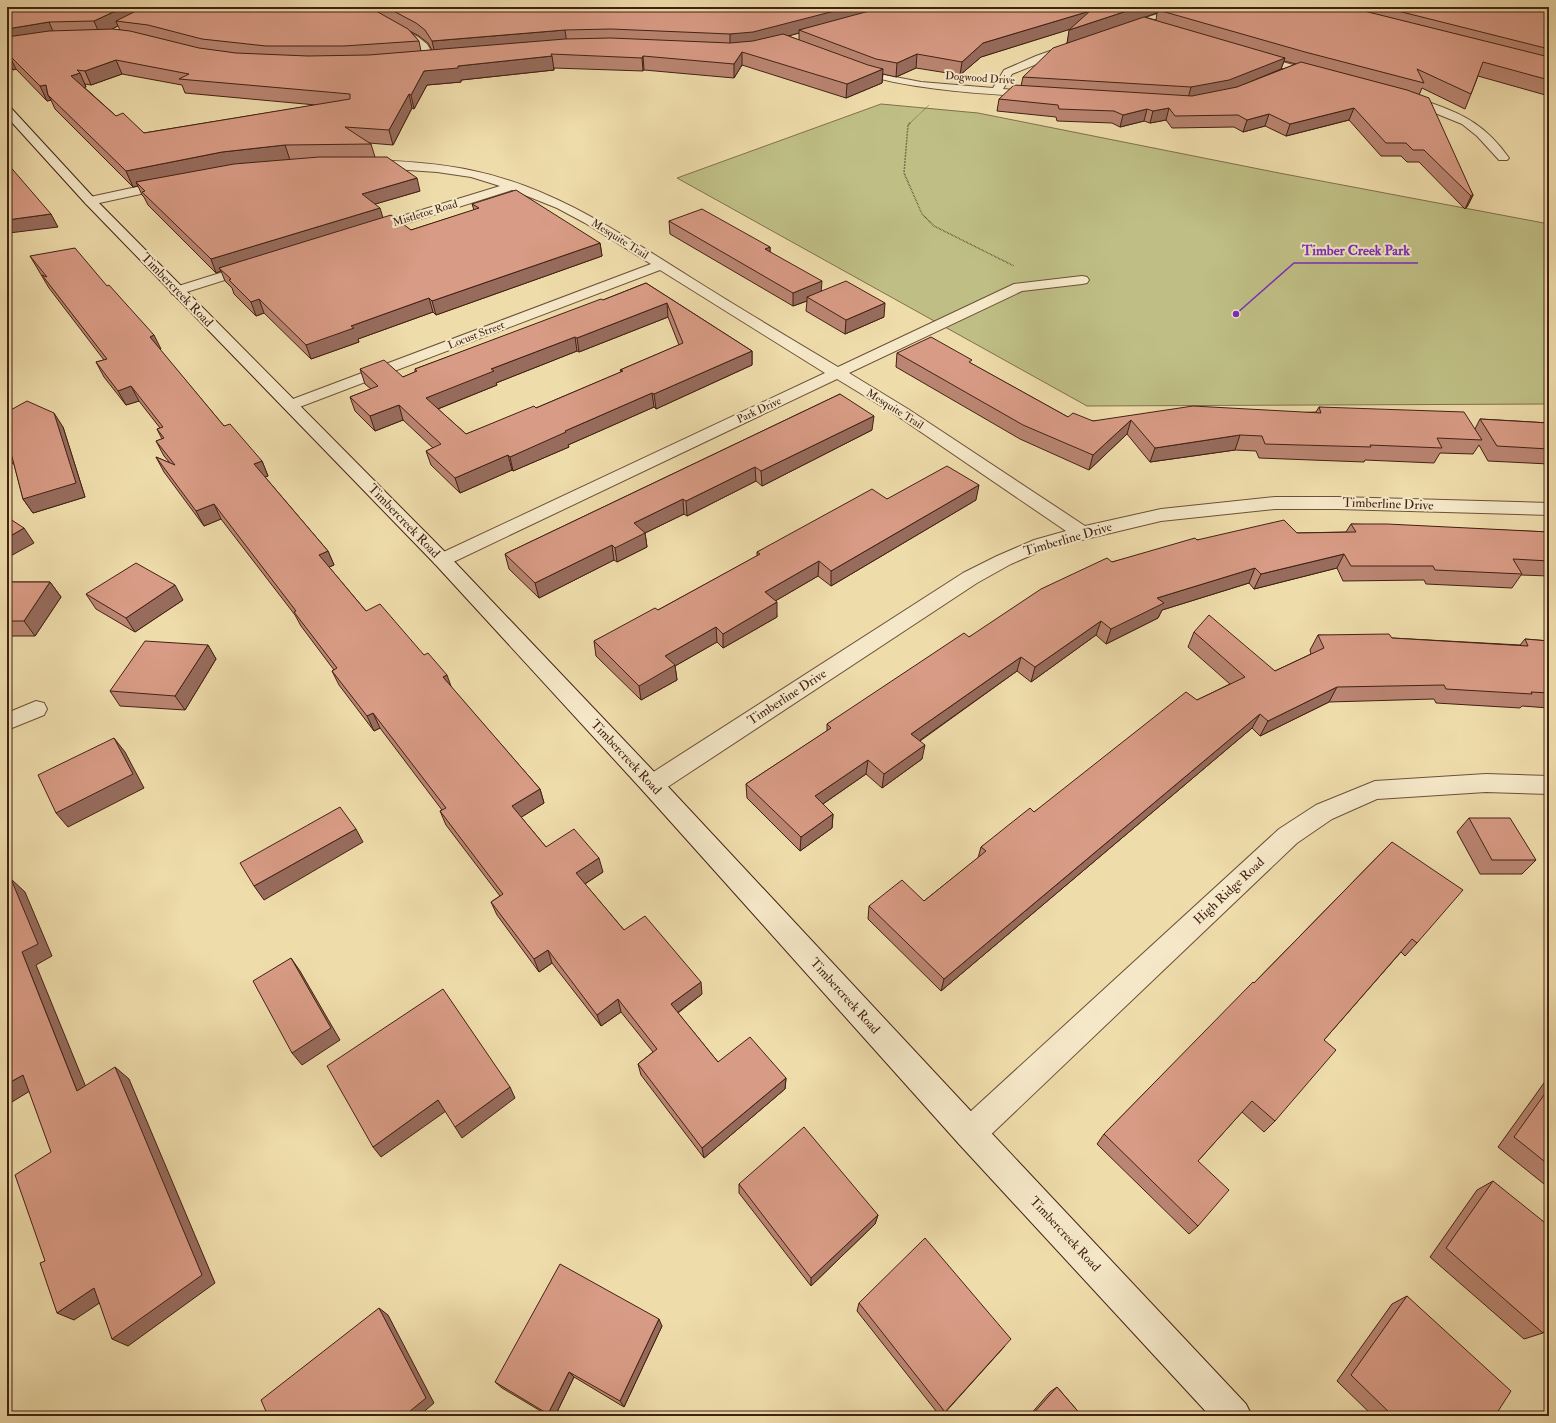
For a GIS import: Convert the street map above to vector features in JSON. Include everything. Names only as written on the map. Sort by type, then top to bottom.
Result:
[{"type":"street","points":[[355,7],[415,39],[424,46],[431,59]]},
{"type":"street","points":[[1112,33],[1187,7]]},
{"type":"street","points":[[1140,23],[1155,27]]},
{"type":"street","points":[[996,92],[1008,72],[1040,58],[1083,43]]},
{"type":"street","points":[[1244,54],[1326,77]]},
{"type":"street","name":"Dogwood Drive","points":[[843,65],[872,76],[924,87],[1048,94]]},
{"type":"street","points":[[1282,75],[1296,69]]},
{"type":"street","points":[[1400,96],[1473,126],[1503,158]]},
{"type":"street","name":"Timbercreek Road","points":[[7,110],[90,201],[442,560],[652,785],[970,1133],[1234,1416]]},
{"type":"street","name":"Mesquite Trail","points":[[357,164],[407,165],[473,174],[513,186],[561,204],[590,220],[732,310],[902,412],[1082,533]]},
{"type":"street","points":[[90,201],[185,181]]},
{"type":"street","name":"Mistletoe Road","points":[[360,233],[513,186]]},
{"type":"street","points":[[177,291],[261,264]]},
{"type":"street","name":"Locust Street","points":[[291,405],[662,265]]},
{"type":"street","name":"Park Drive","points":[[442,560],[1019,287],[1082,280]]},
{"type":"street","name":"Timberline Drive","points":[[652,785],[970,578],[1004,560],[1041,544],[1161,515],[1276,503],[1338,503],[1549,509]]},
{"type":"street","points":[[7,722],[36,709]]},
{"type":"street","name":"High Ridge Road","points":[[970,1133],[1288,836],[1324,812],[1375,790],[1486,784],[1549,785]]},
{"type":"path","points":[[924,87],[934,94],[930,104],[908,125],[904,173],[922,214],[934,226],[1015,267]]},
{"type":"green space","points":[[881,104],[978,113],[1279,173],[1549,224],[1549,404],[1087,406],[677,178]]},
{"type":"building","points":[[7,7],[124,7],[94,21],[49,22],[7,29]]},
{"type":"building","points":[[158,7],[369,7],[408,29],[419,41],[344,46],[266,46],[202,39],[148,25],[116,21],[136,11]]},
{"type":"building","points":[[386,7],[850,7],[753,32],[730,34],[611,29],[565,30],[432,41],[425,30],[416,23]]},
{"type":"building","points":[[884,7],[1139,7],[1069,30],[1090,11],[983,43],[962,62],[917,54],[897,63],[876,59],[799,30]]},
{"type":"building","points":[[1166,7],[1348,7],[1549,57],[1549,80],[1483,62],[1471,94],[1417,69],[1424,83],[1305,52],[1158,10]]},
{"type":"building","points":[[1382,7],[1549,7],[1549,49]]},
{"type":"building","points":[[1144,17],[1285,58],[1229,80],[1191,87],[1023,77],[1053,48]]},
{"type":"building","points":[[113,29],[130,31],[199,48],[236,53],[308,56],[369,55],[565,39],[611,38],[730,43],[753,41],[783,34],[883,69],[847,84],[742,52],[734,64],[643,56],[642,58],[551,54],[552,56],[458,66],[458,68],[424,71],[389,130],[345,127],[371,144],[285,145],[222,152],[126,171],[48,95],[46,85],[40,86],[9,55],[7,56],[7,37],[49,31]],"holes":[[[116,60],[189,74],[179,79],[350,94],[350,99],[144,133],[123,113],[116,116],[71,76],[80,73],[77,70],[85,71]]]},
{"type":"building","points":[[1301,62],[1407,90],[1429,98],[1473,195],[1471,196],[1424,150],[1413,150],[1406,143],[1386,143],[1354,108],[1290,124],[1269,114],[1247,120],[1238,115],[1175,116],[1169,108],[1153,111],[1147,109],[1123,115],[1114,111],[1059,109],[1058,105],[999,99],[1014,85],[1192,96],[1237,87]]},
{"type":"building","points":[[319,157],[387,157],[417,178],[362,194],[380,208],[211,259],[142,192],[145,191],[136,182],[234,164]]},
{"type":"building","points":[[7,163],[51,214],[7,220]]},
{"type":"building","points":[[516,190],[600,243],[432,301],[429,298],[351,326],[354,328],[306,345],[259,299],[251,302],[219,268],[391,215],[411,230],[479,208],[472,204]]},
{"type":"building","points":[[702,209],[770,247],[765,249],[822,281],[793,293],[669,221]]},
{"type":"building","points":[[75,248],[107,286],[109,285],[154,335],[150,337],[224,426],[230,424],[262,461],[254,464],[328,551],[319,555],[366,611],[380,604],[424,655],[428,653],[447,675],[443,677],[540,789],[512,806],[546,847],[574,829],[599,858],[576,873],[624,930],[645,916],[701,982],[671,1004],[718,1062],[750,1037],[786,1078],[702,1148],[638,1064],[657,1049],[618,999],[597,1015],[548,950],[534,959],[491,902],[503,894],[440,811],[446,808],[373,713],[367,716],[332,671],[337,668],[294,612],[296,611],[214,504],[196,511],[156,457],[175,465],[156,441],[164,438],[157,429],[163,427],[131,386],[118,391],[96,362],[107,359],[42,275],[47,277],[30,256]]},
{"type":"building","points":[[846,281],[885,303],[846,320],[807,297]]},
{"type":"building","points":[[646,283],[752,351],[565,431],[566,432],[510,457],[508,455],[455,478],[426,451],[441,444],[399,405],[370,416],[350,397],[378,386],[360,369],[384,360],[403,377],[417,371],[415,369],[601,299],[603,300]],"holes":[[[667,303],[683,343],[620,370],[623,371],[536,408],[534,406],[466,434],[426,398],[494,371],[491,369]]]},
{"type":"building","points":[[931,337],[972,360],[969,362],[1068,417],[1073,413],[1093,421],[1193,406],[1321,413],[1319,407],[1464,412],[1482,440],[1437,438],[1442,448],[1370,445],[1371,447],[1265,444],[1262,436],[1240,435],[1155,448],[1131,420],[1093,455],[1023,425],[897,353]]},
{"type":"building","points":[[840,394],[874,416],[761,471],[755,467],[686,501],[683,499],[634,523],[645,533],[615,548],[612,545],[535,583],[505,554]]},
{"type":"building","points":[[27,401],[54,413],[76,483],[23,499],[11,453],[7,451],[7,412]]},
{"type":"building","points":[[1480,419],[1549,423],[1549,449],[1497,446]]},
{"type":"building","points":[[947,466],[979,485],[831,571],[819,561],[765,592],[777,602],[723,634],[716,627],[665,656],[675,665],[639,686],[594,641],[655,608],[658,610],[760,554],[757,552],[872,489],[887,499]]},
{"type":"building","points":[[7,517],[24,528],[7,538]]},
{"type":"building","points":[[1284,520],[1297,533],[1356,532],[1351,524],[1387,524],[1549,532],[1549,561],[1513,559],[1522,574],[1435,570],[1433,566],[1351,566],[1344,554],[1261,574],[1255,568],[1157,598],[1164,603],[1111,629],[1101,621],[1035,667],[1021,657],[911,734],[925,745],[884,774],[868,760],[815,796],[833,814],[801,837],[746,784],[831,728],[827,724],[964,633],[969,637],[1041,589],[1107,558],[1112,562],[1195,538],[1197,540]]},
{"type":"building","points":[[136,563],[175,585],[126,618],[86,594]]},
{"type":"building","points":[[7,582],[50,582],[24,621],[7,621]]},
{"type":"building","points":[[1209,615],[1275,671],[1324,648],[1318,635],[1389,634],[1392,638],[1528,646],[1525,639],[1549,641],[1549,693],[1531,692],[1532,694],[1446,689],[1444,685],[1337,687],[1268,721],[1260,714],[944,979],[869,906],[902,880],[924,901],[986,851],[981,847],[1030,808],[1034,812],[1186,692],[1197,700],[1245,677],[1194,632]]},
{"type":"building","points":[[145,641],[208,645],[175,696],[110,691]]},
{"type":"building","points":[[114,738],[133,774],[56,813],[38,775]]},
{"type":"building","points":[[340,807],[356,829],[254,886],[240,863]]},
{"type":"building","points":[[1469,818],[1510,818],[1536,860],[1492,860]]},
{"type":"building","points":[[1392,842],[1463,890],[1417,943],[1412,939],[1324,1040],[1336,1050],[1275,1121],[1252,1101],[1198,1161],[1229,1190],[1198,1226],[1104,1134]]},
{"type":"building","points":[[11,879],[38,944],[22,952],[77,1091],[115,1067],[202,1275],[112,1339],[94,1288],[57,1313],[40,1263],[45,1261],[15,1175],[51,1152],[23,1075],[7,1084],[7,881]]},
{"type":"building","points":[[291,958],[331,1028],[292,1053],[253,981]]},
{"type":"building","points":[[443,989],[510,1087],[455,1127],[438,1100],[373,1147],[327,1066]]},
{"type":"building","points":[[1549,1088],[1549,1165],[1514,1137]]},
{"type":"building","points":[[804,1127],[878,1215],[811,1278],[739,1184]]},
{"type":"building","points":[[1493,1181],[1549,1226],[1549,1323],[1543,1333],[1446,1248]]},
{"type":"building","points":[[925,1238],[1011,1339],[945,1412],[859,1303]]},
{"type":"building","points":[[560,1264],[659,1319],[620,1401],[569,1372],[548,1414],[495,1382]]},
{"type":"building","points":[[1407,1296],[1511,1391],[1495,1416],[1393,1416],[1351,1375]]},
{"type":"building","points":[[379,1308],[426,1398],[404,1416],[268,1416],[261,1400]]},
{"type":"building","points":[[1057,1387],[1082,1416],[1031,1416]]},
{"type":"place","name":"Timber Creek Park","points":[[1236,314]]}]
